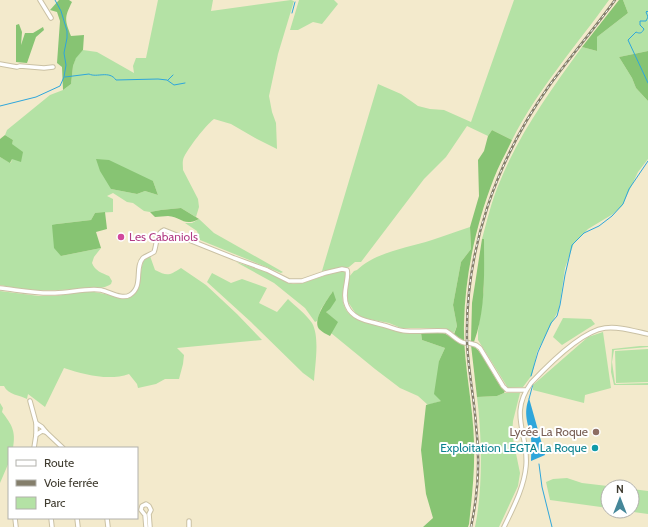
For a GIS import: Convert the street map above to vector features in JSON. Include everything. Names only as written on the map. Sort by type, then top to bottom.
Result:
[{"type":"street","points":[[40,0],[51,18]]},
{"type":"street","points":[[0,64],[17,67],[53,67]]},
{"type":"street","points":[[0,288],[43,293],[101,290],[121,296],[130,295],[138,285],[140,264],[143,258],[154,252],[157,237],[164,230],[267,270],[290,281],[302,281],[325,273],[342,269],[347,270],[348,274],[344,298],[346,305],[356,316],[363,320],[405,331],[446,331],[461,343],[476,345],[480,348],[503,386],[507,390],[525,390]]},
{"type":"street","points":[[504,527],[523,485],[526,455],[520,417],[525,390],[578,340],[588,333],[604,328],[612,328],[648,334]]},
{"type":"street","points":[[30,401],[36,423],[34,447]]},
{"type":"street","points":[[36,423],[62,447]]},
{"type":"street","points":[[36,435],[44,432]]},
{"type":"street","points":[[146,527],[145,515],[139,508],[144,504],[150,506],[150,527]]},
{"type":"street","points":[[189,521],[189,527]]},
{"type":"green space","points":[[59,0],[69,0],[72,2],[66,19],[71,36],[84,35],[83,50],[76,58],[73,66],[71,84],[63,90],[62,67],[57,63],[60,21],[57,12],[50,10]]},
{"type":"green space","points":[[158,0],[213,0],[211,11],[291,0],[294,1],[278,54],[269,96],[276,123],[277,149],[231,124],[214,119],[198,137],[183,160],[183,170],[198,199],[199,207],[196,217],[181,208],[150,212],[144,211],[133,203],[127,202],[113,193],[107,196],[113,199],[113,212],[95,213],[91,220],[57,224],[61,256],[101,248],[94,257],[92,263],[97,270],[109,276],[112,281],[111,284],[102,288],[54,290],[33,290],[0,285],[0,157],[11,163],[13,140],[5,135],[7,130],[50,95],[63,90],[71,84],[73,66],[76,57],[83,50],[97,52],[134,73],[133,66],[136,58],[146,58]],"holes":[[[153,181],[158,195],[145,191],[137,194],[111,189]]]},
{"type":"green space","points":[[299,0],[334,0],[338,4],[322,24],[313,22],[298,30],[290,30]]},
{"type":"green space","points":[[514,0],[609,0],[545,85],[522,121],[512,140],[492,130],[488,136],[467,126],[446,157],[424,179],[361,262],[355,262],[349,267],[322,271],[378,84],[401,94],[418,106],[444,110],[471,122]]},
{"type":"green space","points":[[619,0],[623,0],[628,13],[597,37],[597,51],[582,47]]},
{"type":"green space","points":[[623,0],[648,0],[648,51],[619,57],[632,78],[636,88],[648,101],[648,159],[638,172],[622,206],[613,214],[588,229],[574,243],[565,268],[559,309],[537,352],[532,375],[523,387],[508,388],[478,340],[484,288],[484,239],[482,239],[491,205],[506,167],[525,131],[558,80],[582,47],[597,51],[597,37],[628,13]]},
{"type":"green space","points":[[19,24],[22,32],[21,45],[25,33],[33,33],[43,27],[44,30],[36,37],[27,63],[16,62],[16,25]]},
{"type":"green space","points":[[648,51],[648,101],[636,88],[632,78],[619,57]]},
{"type":"green space","points":[[492,130],[512,140],[496,173],[488,195],[477,231],[469,268],[465,306],[464,339],[472,412],[474,452],[469,524],[468,527],[423,527],[433,518],[426,494],[421,450],[426,405],[441,401],[434,394],[439,361],[445,348],[422,340],[421,333],[443,333],[453,337],[457,326],[453,305],[461,262],[471,249],[470,227],[479,196],[478,160],[484,151],[488,136]]},
{"type":"green space","points":[[5,135],[13,140],[12,144],[23,152],[21,162],[12,159],[10,163],[0,157],[0,139]]},
{"type":"green space","points":[[96,159],[109,160],[153,181],[158,195],[145,191],[137,194],[111,189],[100,171]]},
{"type":"green space","points":[[181,208],[199,219],[186,222],[168,216],[155,217],[150,212],[161,210]]},
{"type":"green space","points":[[105,212],[107,229],[96,232],[101,248],[61,256],[54,248],[52,225],[91,220],[95,213]]},
{"type":"green space","points":[[199,219],[214,233],[283,272],[281,273],[200,240],[197,231],[185,223],[192,223]]},
{"type":"green space","points":[[470,227],[471,249],[461,262],[453,305],[457,326],[454,333],[440,328],[401,328],[389,323],[363,318],[356,314],[346,296],[349,277],[354,271],[382,255]]},
{"type":"green space","points":[[482,239],[484,239],[484,291],[481,317],[474,342],[471,341],[472,303]]},
{"type":"green space","points":[[150,256],[155,270],[168,274],[174,273],[181,268],[206,285],[262,340],[177,348],[184,355],[179,379],[165,379],[156,384],[138,388],[137,384],[129,374],[105,377],[89,375],[64,368],[45,407],[28,394],[27,399],[11,393],[4,386],[0,386],[0,291],[39,296],[56,296],[89,291],[126,298],[135,292],[139,283],[143,262],[145,258]]},
{"type":"green space","points":[[236,262],[270,273],[293,284],[303,283],[338,271],[345,272],[346,279],[343,302],[345,308],[353,317],[364,322],[403,333],[421,333],[422,340],[445,348],[439,361],[441,401],[428,405],[418,396],[400,388],[331,333],[337,322],[326,312],[333,291],[321,309],[317,321],[315,322],[305,308],[274,283]]},
{"type":"green space","points":[[212,273],[231,283],[242,279],[267,288],[259,303],[277,312],[288,299],[307,316],[312,323],[316,336],[314,381],[303,373],[251,322],[207,282]]},
{"type":"green space","points":[[333,291],[336,300],[326,312],[338,322],[330,336],[319,329],[317,325],[319,315]]},
{"type":"green space","points":[[563,318],[591,319],[595,324],[562,345],[553,337]]},
{"type":"green space","points":[[603,332],[611,388],[585,395],[584,403],[533,390],[533,385],[588,337]]},
{"type":"green space","points":[[471,345],[481,353],[505,391],[504,393],[497,396],[477,397]]},
{"type":"green space","points":[[640,346],[648,347],[614,350],[612,362],[615,383],[648,383],[648,385],[614,385],[611,372],[612,349]]},
{"type":"green space","points":[[648,349],[648,382],[616,383],[615,351]]},
{"type":"green space","points":[[504,393],[520,393],[513,421],[512,434],[520,473],[518,486],[499,527],[475,527],[478,512],[481,462],[477,397],[497,396]]},
{"type":"green space","points":[[0,403],[3,408],[2,412],[12,428],[14,437],[13,447],[8,447],[8,464],[0,483]]},
{"type":"green space","points":[[567,478],[582,483],[600,485],[600,507],[550,500],[546,482],[553,479]]},
{"type":"green space","points":[[640,490],[648,491],[648,514],[640,513]]},
{"type":"water","points":[[529,398],[545,455],[531,461],[531,438],[526,414]]},
{"type":"waterway","points":[[0,106],[36,97],[60,86],[64,77],[66,65],[64,53],[67,31],[61,11],[55,0]]},
{"type":"waterway","points":[[292,13],[295,2]]},
{"type":"waterway","points":[[648,12],[646,12],[648,17]]},
{"type":"waterway","points":[[648,17],[646,21],[640,21],[640,25],[644,29],[640,33],[636,32],[628,40],[648,83]]},
{"type":"waterway","points":[[65,77],[89,74],[110,75],[116,80],[158,79],[167,80],[174,85],[185,83]]},
{"type":"waterway","points":[[168,80],[173,75]]},
{"type":"waterway","points":[[531,376],[538,352],[551,323],[557,316],[572,245],[584,233],[599,226],[612,216],[623,204],[629,189],[648,161]]},
{"type":"waterway","points":[[529,399],[533,384]]},
{"type":"waterway","points":[[539,464],[542,487],[552,527]]},
{"type":"railway","points":[[471,527],[477,489],[478,450],[467,341],[468,307],[478,240],[487,207],[499,175],[530,115],[557,75],[615,0]]},
{"type":"place","name":"Les Cabaniols","points":[[121,237]]},
{"type":"place","name":"Lycée La Roque","points":[[596,432]]},
{"type":"place","name":"Exploitation LEGTA La Roque","points":[[595,448]]}]
